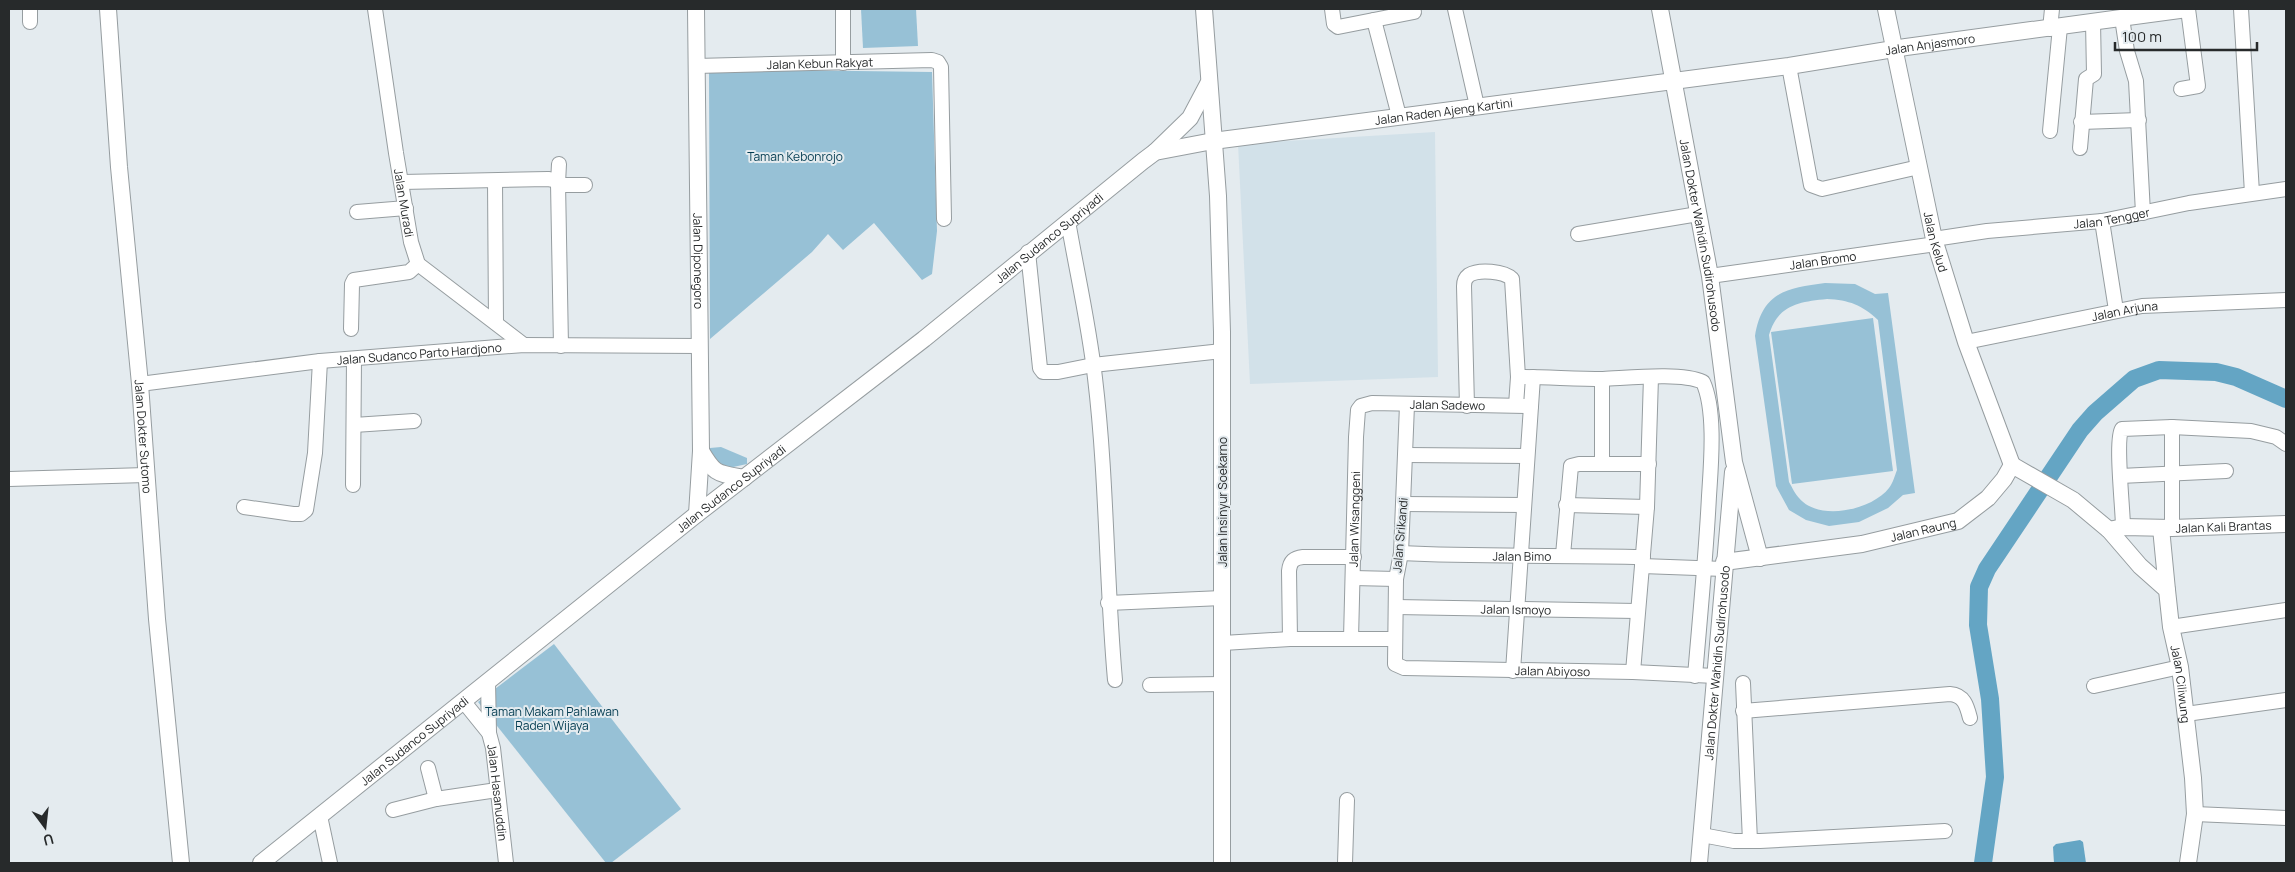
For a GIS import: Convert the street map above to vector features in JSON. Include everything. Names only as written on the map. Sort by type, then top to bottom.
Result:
[{"type":"main road","name":"Jalan Dokter Sutomo","points":[[108,9],[118,167],[140,384],[146,475],[181,863]]},
{"type":"main road","name":"Jalan Diponegoro","points":[[696,9],[701,451],[696,514]]},
{"type":"main road","name":"Jalan Insinyur Soekarno","points":[[1204,9],[1218,196],[1222,351],[1222,863]]},
{"type":"main road","name":"Jalan Dokter Wahidin Sudirohusodo","points":[[1660,9],[1710,276],[1734,462],[1760,558]]},
{"type":"main road","name":"Jalan Kelud","points":[[1886,9],[1935,242],[1966,342],[2017,468]]},
{"type":"main road","name":"Jalan Anjasmoro","points":[[1673,80],[1789,66],[2186,9]]},
{"type":"main road","points":[[1155,152],[1190,118],[1209,80]]},
{"type":"main road","name":"Jalan Raden Ajeng Kartini","points":[[1213,141],[1673,80]]},
{"type":"main road","name":"Jalan Sudanco Supriyadi","points":[[261,863],[696,514],[978,295],[1155,152],[1213,141]]},
{"type":"main road","points":[[701,451],[711,469],[744,478]]},
{"type":"main road","name":"Jalan Dokter Wahidin Sudirohusodo","points":[[1699,863],[1713,676],[1734,462]]},
{"type":"main road","points":[[2017,468],[2073,500],[2116,528],[2140,566],[2167,590]]},
{"type":"main road","name":"Jalan Raung","points":[[1723,567],[1760,558],[1862,544],[1958,521],[1966,517],[1988,498],[2004,479],[2017,468]]},
{"type":"main road","name":"Jalan Kali Brantas","points":[[2116,528],[2286,524]]},
{"type":"main road","name":"Jalan Ciliwung","points":[[2166,528],[2167,590],[2171,627],[2180,667],[2193,778],[2195,814],[2188,863]]},
{"type":"street","name":"Jalan Muradi","points":[[375,9],[411,242],[418,264]]},
{"type":"street","points":[[843,9],[843,63]]},
{"type":"street","points":[[1332,9],[1336,26],[1414,12]]},
{"type":"street","points":[[1455,9],[1477,106]]},
{"type":"street","points":[[2050,131],[2055,28],[2052,9]]},
{"type":"street","points":[[2181,89],[2198,86],[2186,9]]},
{"type":"street","points":[[2241,9],[2252,193]]},
{"type":"street","points":[[2122,18],[2127,51],[2135,72],[2143,213]]},
{"type":"street","points":[[1374,20],[1399,116]]},
{"type":"street","points":[[2080,148],[2086,79],[2094,74],[2093,22]]},
{"type":"street","name":"Jalan Kebun Rakyat","points":[[696,66],[932,60],[938,62],[941,67],[944,219]]},
{"type":"street","points":[[1789,66],[1811,186],[1822,189],[1919,167]]},
{"type":"street","points":[[2081,122],[2139,120]]},
{"type":"street","points":[[559,164],[561,346]]},
{"type":"street","points":[[402,182],[548,179],[558,184],[585,185]]},
{"type":"street","points":[[495,181],[496,323]]},
{"type":"street","name":"Jalan Tengger","points":[[1935,242],[1987,232],[2102,221],[2252,193],[2286,189]]},
{"type":"street","points":[[357,212],[406,208]]},
{"type":"street","points":[[1578,234],[1698,214]]},
{"type":"street","points":[[1068,221],[1093,365],[1103,470],[1108,603],[1115,680]]},
{"type":"street","points":[[2102,221],[2116,310]]},
{"type":"street","name":"Jalan Bromo","points":[[1710,276],[1935,242]]},
{"type":"street","points":[[1024,257],[1040,368],[1046,373],[1093,365],[1222,351]]},
{"type":"street","points":[[351,329],[352,284],[354,280],[402,274],[409,272],[418,264],[524,345]]},
{"type":"street","points":[[1467,406],[1464,286],[1465,279],[1469,275],[1480,272],[1504,273],[1512,280],[1518,377],[1516,406]]},
{"type":"street","name":"Jalan Arjuna","points":[[1966,342],[2116,310],[2172,304],[2286,300]]},
{"type":"street","name":"Jalan Sudanco Parto Hardjono","points":[[140,384],[320,361],[524,345],[700,346]]},
{"type":"street","points":[[353,485],[354,359]]},
{"type":"street","points":[[244,508],[293,514],[301,514],[306,510],[315,453],[320,361]]},
{"type":"street","points":[[1518,377],[1602,379],[1693,378],[1703,382],[1711,435],[1704,568],[1694,676]]},
{"type":"street","points":[[1513,671],[1519,557],[1533,377]]},
{"type":"street","points":[[1633,672],[1647,507],[1651,377]]},
{"type":"street","points":[[1602,379],[1602,464]]},
{"type":"street","name":"Jalan Sadewo","points":[[1365,404],[1531,406]]},
{"type":"street","name":"Jalan Wisanggeni","points":[[1351,639],[1358,410],[1360,406],[1365,404]]},
{"type":"street","name":"Jalan Srikandi","points":[[1395,664],[1396,579],[1401,554],[1407,405]]},
{"type":"street","points":[[354,425],[414,421]]},
{"type":"street","points":[[2166,528],[2173,474],[2172,427]]},
{"type":"street","points":[[2116,528],[2120,476],[2120,430],[2126,428],[2172,427],[2251,431],[2276,437],[2286,444]]},
{"type":"street","points":[[1406,455],[1527,456]]},
{"type":"street","points":[[1562,556],[1571,466],[1579,464],[1649,464]]},
{"type":"street","points":[[2120,476],[2226,471]]},
{"type":"street","points":[[9,480],[146,475]]},
{"type":"street","points":[[1403,504],[1524,505]]},
{"type":"street","points":[[1566,506],[1647,507]]},
{"type":"street","name":"Jalan Bimo","points":[[1401,554],[1519,557],[1562,556],[1704,568],[1723,567]]},
{"type":"street","points":[[1290,639],[1289,571],[1292,562],[1296,558],[1303,557],[1354,557]]},
{"type":"street","points":[[1354,578],[1396,579]]},
{"type":"street","points":[[1108,603],[1222,598]]},
{"type":"street","name":"Jalan Ismoyo","points":[[1396,608],[1637,611]]},
{"type":"street","points":[[2171,627],[2286,610]]},
{"type":"street","points":[[1223,643],[1290,639],[1394,639]]},
{"type":"street","name":"Jalan Abiyoso","points":[[1395,664],[1404,668],[1633,672],[1713,676]]},
{"type":"street","points":[[2094,686],[2180,667]]},
{"type":"street","points":[[488,682],[488,733]]},
{"type":"street","points":[[1743,683],[1750,841]]},
{"type":"street","points":[[1150,685],[1222,684]]},
{"type":"street","points":[[1743,711],[1956,694],[1964,700],[1970,718]]},
{"type":"street","points":[[2186,714],[2286,700]]},
{"type":"street","name":"Jalan Hasanuddin","points":[[464,702],[488,733],[493,748],[506,863]]},
{"type":"street","points":[[428,768],[436,799]]},
{"type":"street","points":[[393,810],[436,799],[497,790]]},
{"type":"street","points":[[1345,863],[1347,800]]},
{"type":"street","points":[[2195,814],[2286,818]]},
{"type":"street","points":[[320,816],[330,863]]},
{"type":"street","points":[[1702,835],[1750,841],[1945,831]]},
{"type":"shaded area","points":[[1435,132],[1438,377],[1250,384],[1238,144]]},
{"type":"shaded area","points":[[2080,840],[2083,842],[2086,863],[2054,863],[2053,847],[2056,844]]},
{"type":"green space","points":[[861,9],[916,9],[918,46],[863,48]]},
{"type":"green space","name":"Taman Kebonrojo","points":[[709,69],[932,72],[937,231],[932,274],[922,280],[874,223],[843,250],[828,234],[812,252],[710,339]]},
{"type":"green space","points":[[1825,283],[1855,284],[1875,294],[1888,293],[1915,493],[1903,495],[1888,508],[1859,522],[1829,526],[1806,520],[1789,510],[1776,486],[1755,336],[1758,321],[1770,301],[1788,290]],"holes":[[[1827,299],[1849,302],[1861,307],[1878,320],[1897,470],[1890,486],[1881,496],[1858,507],[1832,511],[1819,510],[1808,505],[1798,496],[1789,482],[1769,335],[1778,317],[1791,307],[1807,302]]]},
{"type":"green space","points":[[1873,318],[1893,471],[1792,484],[1771,332]]},
{"type":"green space","points":[[721,447],[747,458],[747,464],[724,469],[708,456],[710,448]]},
{"type":"green space","name":"Taman Makam Pahlawan Raden Wijaya","points":[[554,644],[681,809],[611,863],[606,863],[478,702]]},
{"type":"waterway","points":[[1983,863],[1995,777],[1990,699],[1978,625],[1979,587],[1987,569],[2080,430],[2095,413],[2134,379],[2159,370],[2216,372],[2236,377],[2286,399]]}]
